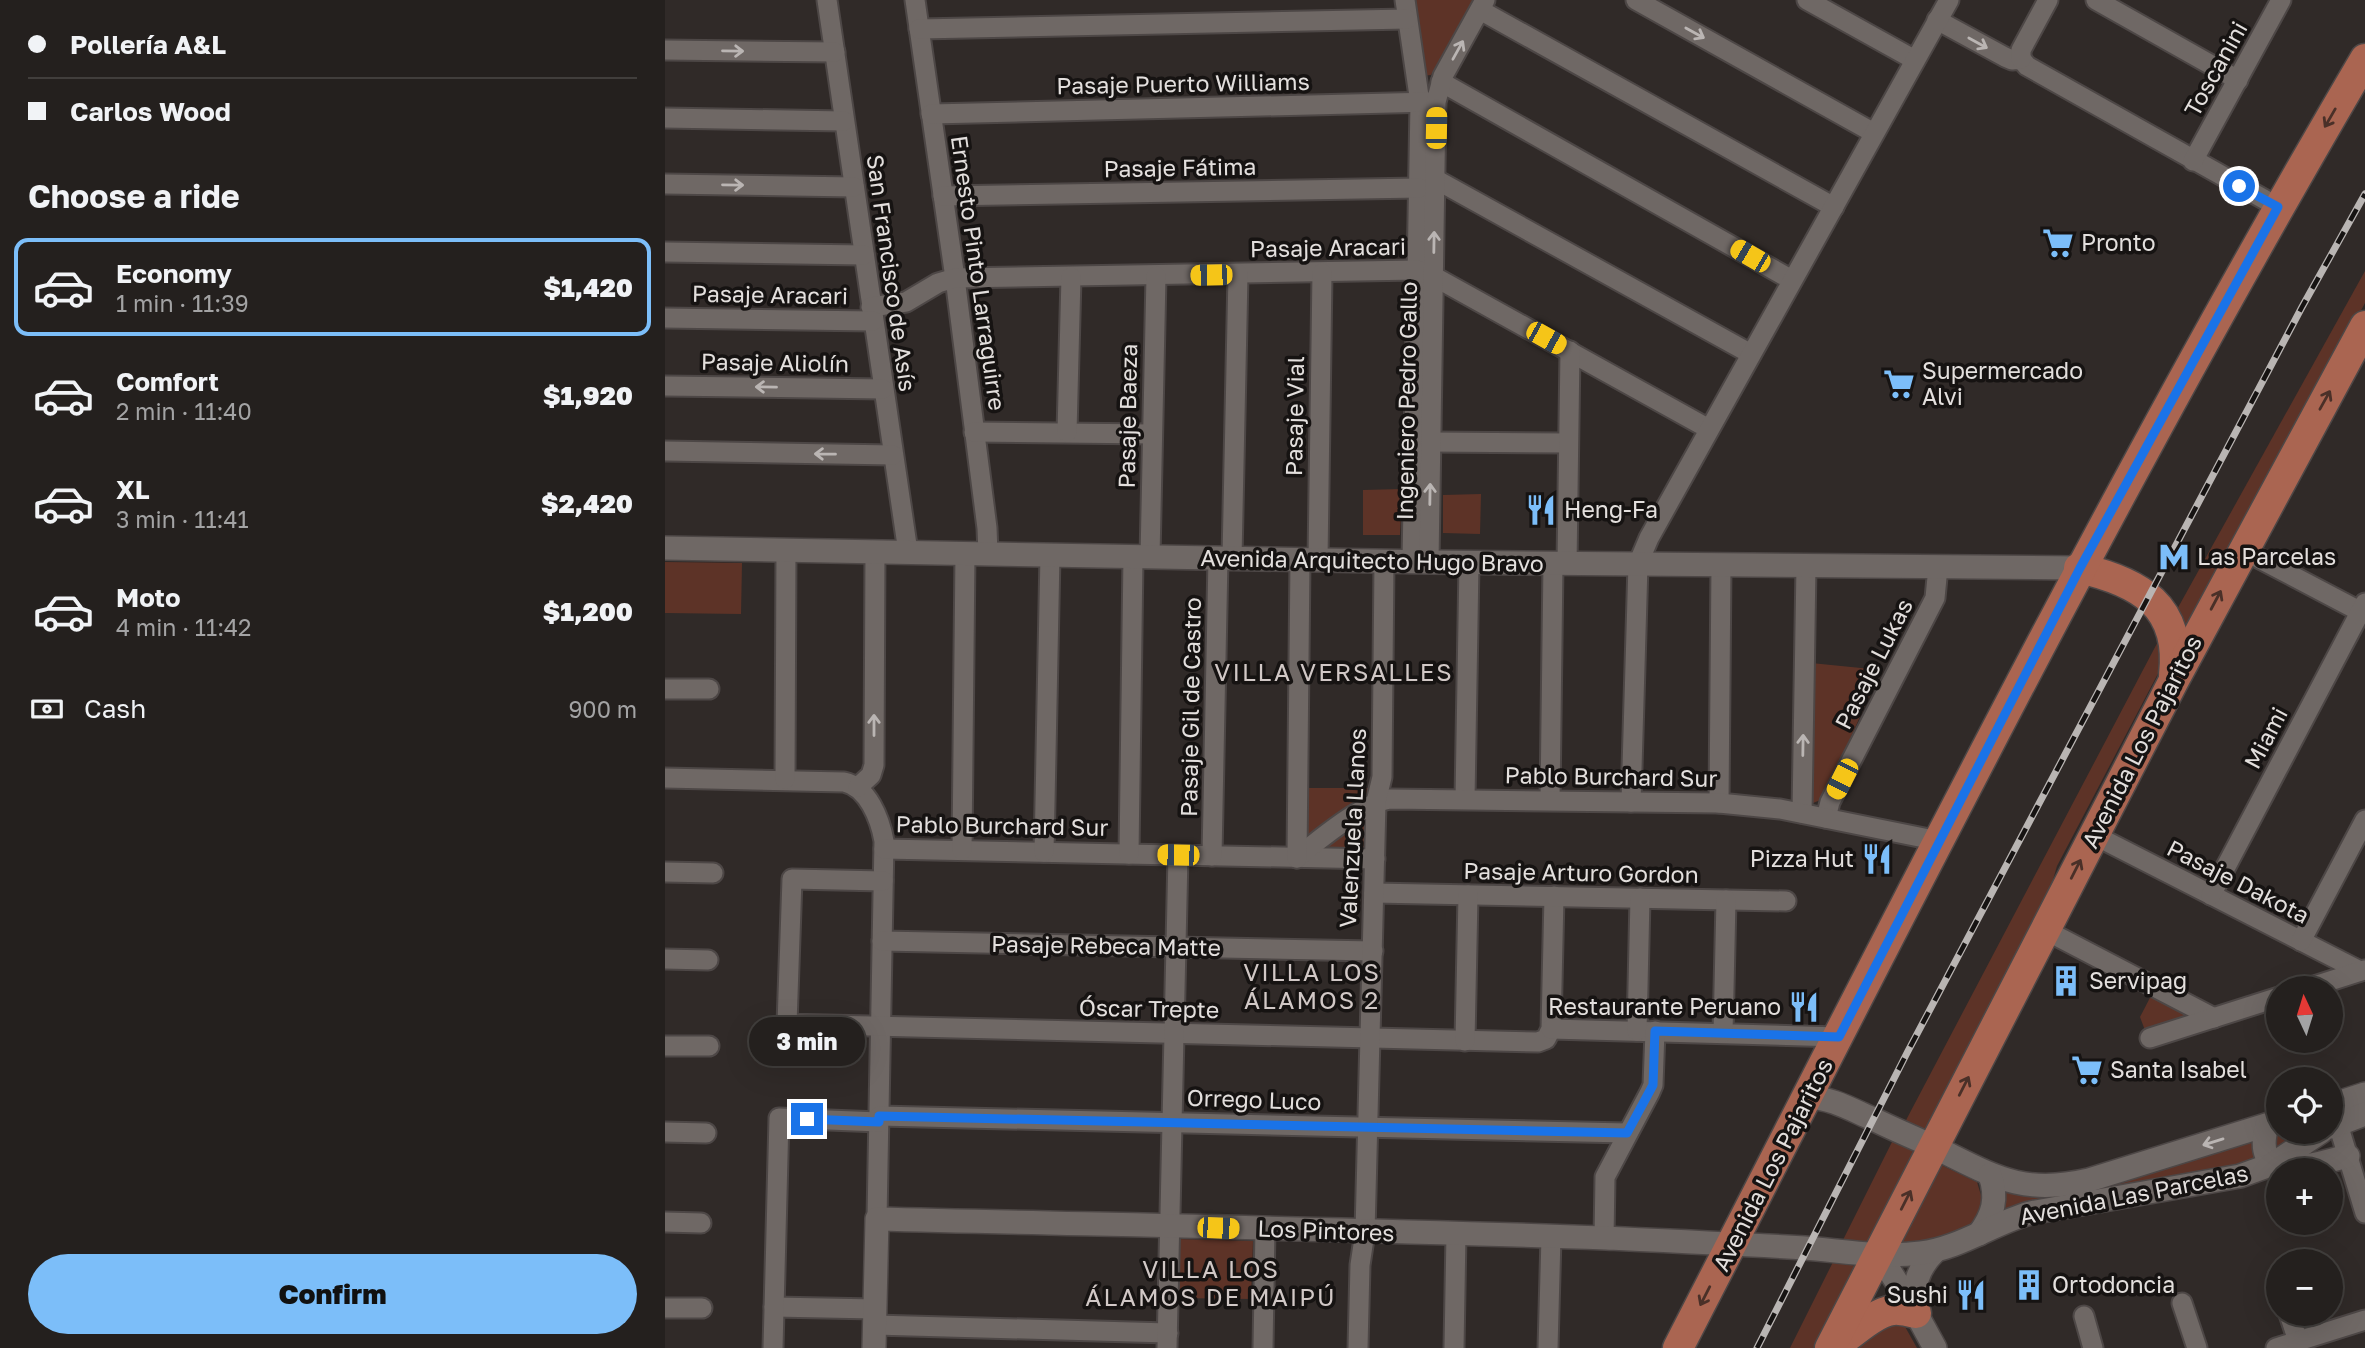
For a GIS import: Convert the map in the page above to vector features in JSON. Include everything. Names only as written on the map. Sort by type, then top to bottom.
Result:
[{"type":"main road","name":"Avenida Los Pajaritos","points":[[1678,1348],[2080,568],[2278,207],[2365,59]]},
{"type":"main road","name":"Avenida Los Pajaritos","points":[[1831,1348],[2173,682],[2365,326]]},
{"type":"main road","points":[[2080,568],[2114,578],[2141,592],[2158,606],[2168,620],[2174,638],[2176,649],[2173,682]]},
{"type":"main road","points":[[1831,1348],[1888,1312],[1900,1310],[1916,1313]]},
{"type":"street","name":"San Francisco de Asís","points":[[827,0],[908,552]]},
{"type":"street","name":"Ernesto Pinto Larraguirre","points":[[915,0],[955,278],[988,554]]},
{"type":"street","points":[[1636,0],[1874,133]]},
{"type":"street","points":[[1807,0],[1915,60]]},
{"type":"street","points":[[1631,802],[1638,564],[1649,538],[1709,429],[1949,0]]},
{"type":"street","points":[[2048,0],[2021,50],[2021,59],[2027,66],[2278,207]]},
{"type":"street","points":[[2096,0],[2238,80]]},
{"type":"street","name":"Toscanini","points":[[2193,161],[2278,1]]},
{"type":"street","points":[[1483,5],[1833,206]]},
{"type":"street","name":"Ingeniero Pedro Gallo","points":[[1420,562],[1428,102],[1483,5]]},
{"type":"street","points":[[919,29],[1406,10],[1428,102]]},
{"type":"street","points":[[1937,20],[2005,57],[2012,60],[2021,59]]},
{"type":"street","points":[[665,50],[835,52]]},
{"type":"street","points":[[1441,82],[1792,280]]},
{"type":"street","name":"Pasaje Puerto Williams","points":[[931,114],[1428,102]]},
{"type":"street","points":[[665,118],[845,121]]},
{"type":"street","name":"Pasaje Fátima","points":[[943,196],[1427,183],[1751,354]]},
{"type":"street","points":[[665,184],[854,187]]},
{"type":"street","points":[[665,252],[864,255]]},
{"type":"street","name":"Pasaje Vial","points":[[1297,858],[1322,273]]},
{"type":"street","name":"Ingeniero Pedro Gallo","points":[[1420,562],[1430,442],[1425,273]]},
{"type":"street","name":"Pasaje Aracari","points":[[665,318],[872,314],[906,302],[938,283],[955,278],[1425,273],[1709,429]]},
{"type":"street","name":"Pasaje Gil de Castro","points":[[1212,856],[1238,274]]},
{"type":"street","name":"Pasaje Baeza","points":[[1129,854],[1141,557],[1152,434],[1156,276]]},
{"type":"street","points":[[1067,432],[1071,277]]},
{"type":"street","points":[[1550,800],[1560,564],[1569,443],[1570,351]]},
{"type":"street","name":"Pasaje Aliolín","points":[[665,386],[883,389]]},
{"type":"street","points":[[974,432],[1152,434]]},
{"type":"street","points":[[1430,442],[1569,443]]},
{"type":"street","points":[[665,451],[893,455]]},
{"type":"street","name":"Avenida Arquitecto Hugo Bravo","points":[[665,548],[1469,563],[2080,568]]},
{"type":"street","points":[[785,779],[786,550]]},
{"type":"street","points":[[2243,550],[2363,609]]},
{"type":"street","points":[[665,778],[785,779],[844,782],[858,787],[871,775],[874,765],[876,552]]},
{"type":"street","points":[[962,850],[965,553]]},
{"type":"street","points":[[1044,852],[1049,555]]},
{"type":"street","name":"Valenzuela Llanos","points":[[1358,1348],[1360,1265],[1365,1232],[1376,802],[1382,777],[1384,561]]},
{"type":"street","points":[[1465,799],[1469,563]]},
{"type":"street","points":[[1719,803],[1721,565]]},
{"type":"street","points":[[1801,813],[1806,566]]},
{"type":"street","name":"Pasaje Lukas","points":[[1826,818],[1830,802],[1935,598],[1938,567]]},
{"type":"street","name":"Miami","points":[[2211,895],[2363,609]]},
{"type":"street","points":[[665,689],[709,689]]},
{"type":"street","name":"Pablo Burchard Sur","points":[[858,787],[868,799],[881,829],[884,849],[1375,859]]},
{"type":"street","name":"Pablo Burchard Sur","points":[[1376,802],[1389,799],[1465,799],[1719,803],[1801,813],[1940,841]]},
{"type":"street","points":[[1297,858],[1376,802]]},
{"type":"street","points":[[2301,941],[2365,820]]},
{"type":"street","name":"Pasaje Dakota","points":[[2094,835],[2362,970]]},
{"type":"street","points":[[874,1348],[884,849]]},
{"type":"street","points":[[773,1348],[774,1307],[1072,1339],[1168,1340],[1178,855]]},
{"type":"street","points":[[665,872],[713,873]]},
{"type":"street","name":"Óscar Trepte","points":[[884,881],[792,879],[787,1024],[1538,1042],[1546,1039],[1551,1029],[1839,1037]]},
{"type":"street","name":"Pasaje Arturo Gordon","points":[[1374,893],[1786,901]]},
{"type":"street","points":[[1465,1041],[1468,895]]},
{"type":"street","points":[[1551,1029],[1554,897]]},
{"type":"street","points":[[1604,1238],[1605,1177],[1653,1085],[1646,1031],[1640,898]]},
{"type":"street","points":[[1723,1033],[1726,900]]},
{"type":"street","points":[[2045,930],[2214,1018]]},
{"type":"street","name":"Pasaje Rebeca Matte","points":[[883,941],[1373,951]]},
{"type":"street","points":[[665,959],[708,960]]},
{"type":"street","points":[[2343,976],[2362,970]]},
{"type":"street","points":[[2150,1038],[2266,1001]]},
{"type":"street","points":[[665,1046],[709,1046]]},
{"type":"street","name":"Avenida Las Parcelas","points":[[2343,1112],[2365,1094]]},
{"type":"street","name":"Avenida Las Parcelas","points":[[1808,1097],[1829,1100],[1990,1175],[2029,1186],[2074,1184],[2266,1125]]},
{"type":"street","name":"Avenida Las Parcelas","points":[[2343,1119],[2365,1114]]},
{"type":"street","name":"Orrego Luco","points":[[774,1307],[779,1118],[1172,1122],[1627,1133]]},
{"type":"street","points":[[665,1132],[706,1133]]},
{"type":"street","name":"Avenida Las Parcelas","points":[[2281,1158],[2300,1144]]},
{"type":"street","points":[[2342,1144],[2348,1156],[2365,1213]]},
{"type":"street","points":[[2339,1158],[2348,1156]]},
{"type":"street","name":"Avenida Las Parcelas","points":[[1732,1244],[1916,1254],[1966,1241],[2030,1213],[2220,1181],[2266,1167]]},
{"type":"street","points":[[1979,1234],[1993,1212],[1994,1191],[1990,1175]]},
{"type":"street","name":"Los Pintores","points":[[877,1219],[1604,1238],[1732,1244]]},
{"type":"street","points":[[665,1222],[701,1223]]},
{"type":"street","points":[[1263,1348],[1265,1229]]},
{"type":"street","points":[[1454,1348],[1457,1234]]},
{"type":"street","points":[[1548,1348],[1551,1237]]},
{"type":"street","points":[[1916,1313],[1916,1279],[1923,1264],[1935,1251]]},
{"type":"street","points":[[1879,1254],[1935,1348]]},
{"type":"street","points":[[2182,1303],[2196,1348]]},
{"type":"street","points":[[665,1308],[702,1308]]},
{"type":"street","points":[[2084,1316],[2093,1348]]},
{"type":"street","points":[[2276,1348],[2365,1320]]},
{"type":"street","points":[[2293,1326],[2298,1341]]},
{"type":"street","points":[[976,1328],[976,1348]]},
{"type":"shaded area","points":[[1409,0],[1474,0],[1431,75],[1421,76]]},
{"type":"shaded area","points":[[2365,271],[2365,303],[2182,646],[2175,613]]},
{"type":"shaded area","points":[[1402,489],[1400,535],[1363,535],[1363,490]]},
{"type":"shaded area","points":[[1481,494],[1480,534],[1443,533],[1443,495]]},
{"type":"shaded area","points":[[665,562],[742,563],[741,614],[665,613]]},
{"type":"shaded area","points":[[2163,632],[2163,664],[2057,866],[2047,900],[1927,1135],[1904,1124]]},
{"type":"shaded area","points":[[1811,663],[1881,670],[1823,799],[1808,805]]},
{"type":"shaded area","points":[[1300,788],[1369,788],[1369,803],[1303,848]]},
{"type":"shaded area","points":[[1371,811],[1370,853],[1313,853]]},
{"type":"shaded area","points":[[2153,992],[2202,1016],[2146,1033],[2140,1017]]},
{"type":"shaded area","points":[[2266,1135],[2266,1144],[2291,1144],[2246,1170],[1998,1215],[2000,1188]]},
{"type":"shaded area","points":[[1893,1140],[1918,1151],[1874,1246],[1841,1244]]},
{"type":"shaded area","points":[[1935,1162],[1977,1182],[1983,1202],[1974,1224],[1962,1233],[1894,1248]]},
{"type":"shaded area","points":[[1177,1239],[1253,1241],[1251,1299],[1175,1298]]},
{"type":"shaded area","points":[[1834,1260],[1862,1268],[1819,1348],[1790,1348]]},
{"type":"shaded area","points":[[1899,1316],[1917,1348],[1847,1348]]},
{"type":"railway","points":[[1757,1348],[1908,1051],[2302,307],[2365,194]]},
{"type":"place","name":"Pronto","points":[[2058,243]]},
{"type":"place","name":"Supermercado Alvi","points":[[1899,384]]},
{"type":"place","name":"Heng-Fa","points":[[1541,510]]},
{"type":"place","name":"Las Parcelas","points":[[2174,557]]},
{"type":"place","name":"Pizza Hut","points":[[1877,859]]},
{"type":"place","name":"Servipag","points":[[2066,981]]},
{"type":"place","name":"Restaurante Peruano","points":[[1804,1007]]},
{"type":"place","name":"Santa Isabel","points":[[2087,1070]]},
{"type":"place","name":"Ortodoncia","points":[[2029,1285]]},
{"type":"place","name":"Sushi","points":[[1971,1295]]},
{"type":"district","name":"VILLA VERSALLES","points":[[1334,673]]},
{"type":"district","name":"VILLA LOS ÁLAMOS 2","points":[[1312,987]]},
{"type":"district","name":"VILLA LOS ÁLAMOS DE MAIPÚ","points":[[1211,1284]]},
{"type":"route","points":[[807,1119],[879,1122],[879,1116],[1627,1133],[1653,1085],[1655,1031],[1839,1037],[2080,568],[2278,207],[2239,186]]}]
